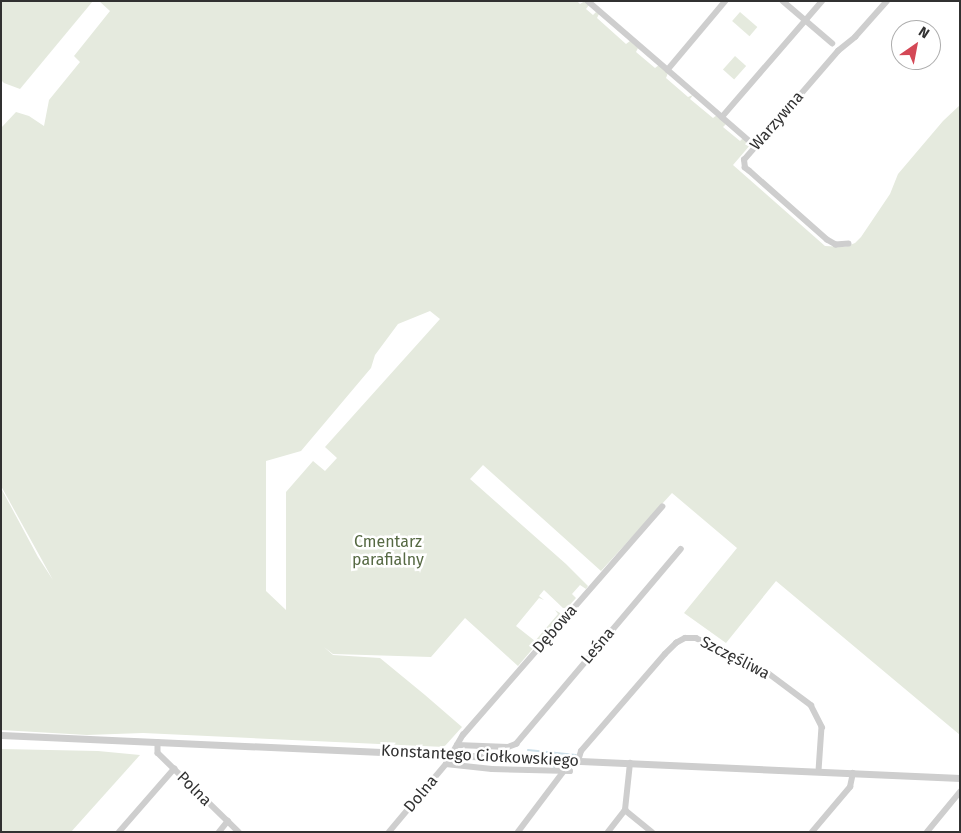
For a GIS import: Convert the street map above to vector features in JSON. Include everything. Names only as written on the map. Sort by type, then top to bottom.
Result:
[{"type":"street","points":[[588,1],[751,142]]},
{"type":"street","points":[[668,70],[726,1]]},
{"type":"street","points":[[784,1],[832,43]]},
{"type":"street","points":[[722,117],[822,1]]},
{"type":"street","name":"Warzywna","points":[[849,244],[836,245],[827,240],[749,172],[744,164],[746,157],[834,56],[856,37],[887,1]]},
{"type":"street","name":"Dębowa","points":[[453,755],[463,735],[662,507]]},
{"type":"street","name":"Leśna","points":[[457,745],[508,747],[516,744],[681,549]]},
{"type":"street","name":"Szczęśliwa","points":[[578,761],[581,751],[665,654],[686,638],[696,638],[768,673],[811,705],[822,727],[819,771]]},
{"type":"street","name":"Konstantego Ciołkowskiego","points":[[1,735],[960,778]]},
{"type":"street","name":"Polna","points":[[158,742],[158,754],[240,832]]},
{"type":"street","name":"Dolna","points":[[389,832],[453,755]]},
{"type":"street","points":[[608,832],[625,810],[630,763]]},
{"type":"street","points":[[446,764],[492,769],[567,771],[518,832]]},
{"type":"street","points":[[119,832],[174,769]]},
{"type":"street","points":[[812,832],[850,787],[852,773]]},
{"type":"street","points":[[927,832],[960,792]]},
{"type":"street","points":[[625,810],[652,832]]},
{"type":"street","points":[[219,832],[228,822]]},
{"type":"green space","points":[[1,1],[93,1],[20,89],[1,80]]},
{"type":"green space","name":"Cmentarz parafialny","points":[[99,1],[577,1],[580,4],[585,1],[589,5],[586,9],[593,15],[596,12],[599,14],[597,18],[626,44],[630,41],[638,48],[636,52],[655,68],[659,65],[668,73],[666,78],[688,97],[693,95],[690,99],[713,118],[717,115],[726,124],[723,127],[740,141],[743,138],[751,144],[733,165],[825,246],[845,247],[855,243],[861,237],[890,194],[898,174],[943,121],[960,105],[960,735],[776,581],[726,643],[684,613],[737,548],[672,493],[601,571],[483,465],[470,479],[566,564],[588,586],[586,589],[580,585],[572,594],[576,598],[567,608],[563,608],[544,590],[539,596],[544,600],[539,598],[516,626],[535,641],[558,614],[555,610],[560,613],[560,617],[518,666],[465,618],[431,657],[333,654],[324,647],[333,655],[380,658],[425,695],[462,727],[444,747],[143,733],[87,735],[1,730],[1,488],[38,557],[53,580],[1,486],[1,128],[16,112],[29,116],[44,126],[49,100],[80,62],[74,56],[110,11]],"holes":[[[430,311],[440,319],[325,447],[337,458],[325,471],[313,461],[286,492],[286,610],[266,591],[266,461],[301,451],[371,368],[375,355],[398,324]]]},
{"type":"green space","points":[[740,12],[757,27],[749,36],[732,21]]},
{"type":"green space","points":[[735,56],[746,66],[734,79],[723,69]]},
{"type":"green space","points":[[1,749],[98,751],[140,755],[71,832],[1,832]]},
{"type":"waterway","points":[[528,750],[576,755]]}]
